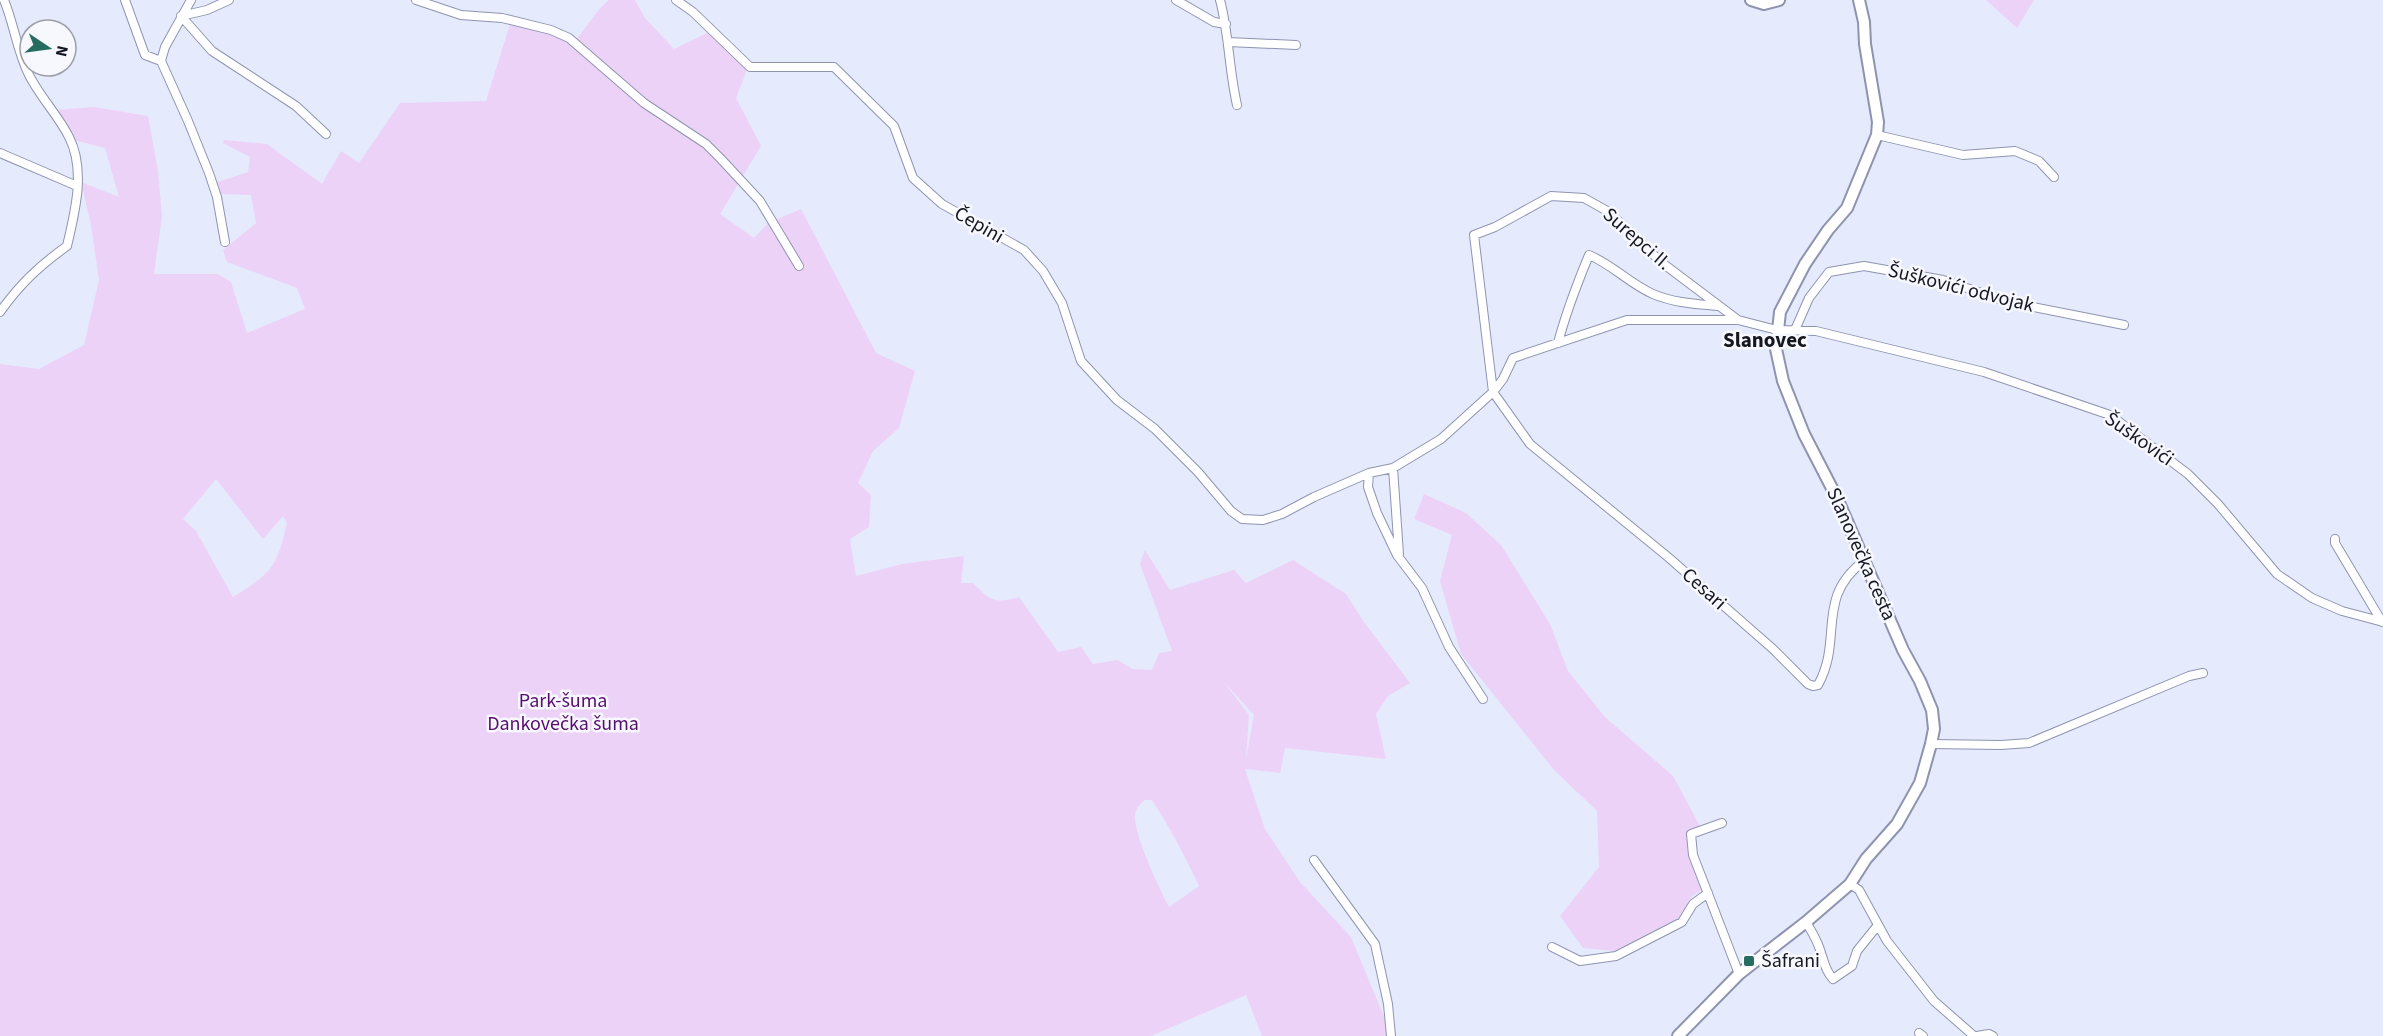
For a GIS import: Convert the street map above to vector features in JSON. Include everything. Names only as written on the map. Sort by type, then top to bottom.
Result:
[{"type":"street","points":[[0,312],[14,292],[39,266],[67,246],[77,203],[77,157],[70,138],[29,75],[4,0]]},
{"type":"street","points":[[125,0],[145,55],[161,61]]},
{"type":"street","points":[[191,0],[165,47],[161,61],[188,121],[217,197],[225,242]]},
{"type":"street","points":[[181,16],[207,10],[229,0]]},
{"type":"street","points":[[416,0],[460,15],[501,18],[551,30],[569,38],[644,103],[706,144],[760,201],[799,266]]},
{"type":"street","name":"Čepini","points":[[676,0],[693,12],[750,67],[834,67],[894,126],[914,178],[942,204],[1024,250],[1043,271],[1062,303],[1081,361],[1117,400],[1155,429],[1231,511],[1242,519],[1263,520],[1282,514],[1369,473]]},
{"type":"street","points":[[1176,0],[1214,22],[1226,24]]},
{"type":"street","points":[[1220,0],[1226,24],[1233,86],[1238,105]]},
{"type":"street","points":[[1751,0],[1764,4],[1779,0]]},
{"type":"street","name":"Slanovečka cesta","points":[[1678,1036],[1739,974],[1806,922],[1850,884],[1866,859],[1897,825],[1920,783],[1934,729],[1932,710],[1920,681],[1903,650],[1837,498],[1804,434],[1783,381],[1776,349],[1780,312],[1804,264],[1847,208],[1877,135],[1878,122],[1859,0]]},
{"type":"street","points":[[181,16],[212,51],[296,106],[327,134]]},
{"type":"street","points":[[1228,42],[1296,45]]},
{"type":"street","points":[[1877,135],[1964,155],[2014,151],[2039,161],[2054,177]]},
{"type":"street","points":[[0,153],[77,186]]},
{"type":"street","name":"Surepci II.","points":[[1493,392],[1474,235],[1505,223],[1551,195],[1584,198],[1609,212],[1661,262],[1738,320]]},
{"type":"street","points":[[1558,343],[1569,303],[1589,255],[1605,262],[1620,275],[1653,294],[1680,302],[1719,306]]},
{"type":"street","name":"Šuškovići odvojak","points":[[1796,330],[1809,298],[1829,272],[1864,266],[1943,280],[2008,302],[2124,325]]},
{"type":"street","points":[[1483,699],[1449,647],[1422,588],[1400,558],[1377,513],[1368,488],[1369,473],[1394,468],[1441,439],[1493,392],[1503,379],[1513,358],[1628,320],[1738,320],[1777,330]]},
{"type":"street","name":"Šuškovići","points":[[1777,330],[1816,331],[1984,372],[2110,415],[2188,474],[2218,504],[2277,574],[2312,598],[2342,611],[2383,622]]},
{"type":"street","name":"Cesari","points":[[1493,392],[1530,444],[1668,557],[1808,684],[1818,685],[1825,668],[1831,644],[1831,622],[1836,593],[1850,571],[1865,561]]},
{"type":"street","points":[[1394,468],[1400,558]]},
{"type":"street","name":"Šuškovići","points":[[2335,539],[2335,543],[2383,622]]},
{"type":"street","points":[[1931,744],[2001,746],[2029,743],[2189,676],[2203,673]]},
{"type":"street","points":[[1722,823],[1691,834],[1693,855],[1739,974]]},
{"type":"street","points":[[1314,860],[1375,944],[1388,1004],[1391,1036]]},
{"type":"street","points":[[1850,884],[1859,890],[1869,904],[1878,926],[1934,1001],[1976,1036],[1989,1034],[1992,1036]]},
{"type":"street","points":[[1552,947],[1580,961],[1616,956],[1682,922],[1693,904],[1708,893]]},
{"type":"street","points":[[1806,922],[1814,934],[1825,970],[1833,979],[1852,966],[1857,951],[1878,926]]},
{"type":"green space","name":"Park-šuma Dankovečka šuma","points":[[609,0],[635,0],[645,18],[674,49],[709,32],[747,70],[736,98],[761,146],[720,214],[754,238],[768,223],[801,209],[876,353],[915,371],[899,428],[873,451],[858,483],[871,495],[869,527],[850,539],[856,576],[902,564],[964,556],[961,583],[973,583],[993,599],[1004,600],[1019,597],[1058,652],[1081,647],[1093,664],[1117,660],[1133,669],[1152,670],[1159,653],[1172,651],[1140,564],[1145,550],[1170,590],[1234,570],[1246,583],[1293,560],[1346,594],[1410,683],[1388,696],[1376,714],[1386,759],[1285,748],[1280,773],[1245,769],[1265,829],[1300,882],[1351,937],[1392,1036],[1262,1036],[1246,995],[1151,1036],[0,1036],[0,364],[39,369],[84,345],[99,280],[91,225],[81,182],[119,197],[105,148],[74,140],[56,110],[94,107],[148,116],[158,171],[162,216],[154,274],[218,274],[231,282],[247,333],[305,309],[297,288],[227,262],[223,250],[256,223],[251,195],[221,194],[215,183],[248,172],[250,157],[223,143],[224,140],[267,144],[322,184],[341,151],[359,163],[400,103],[486,101],[510,24],[538,30],[573,44],[600,8]],"holes":[[[216,479],[263,539],[283,516],[287,523],[276,560],[256,582],[233,597],[196,531],[183,519]],[[1224,682],[1254,715],[1246,759],[1249,715]],[[1145,800],[1152,800],[1199,886],[1169,907],[1138,835],[1135,815],[1137,808]]]},
{"type":"green space","points":[[1986,0],[2034,0],[2017,28]]},
{"type":"green space","points":[[1424,494],[1466,513],[1501,545],[1550,624],[1568,671],[1605,717],[1673,776],[1701,828],[1687,829],[1688,854],[1702,889],[1691,897],[1679,918],[1649,937],[1614,951],[1583,948],[1560,916],[1599,867],[1597,811],[1554,770],[1461,654],[1440,581],[1452,535],[1414,519]]},
{"type":"place","name":"Šafrani","points":[[1749,961]]},
{"type":"district","name":"Slanovec","points":[[1765,340]]}]
